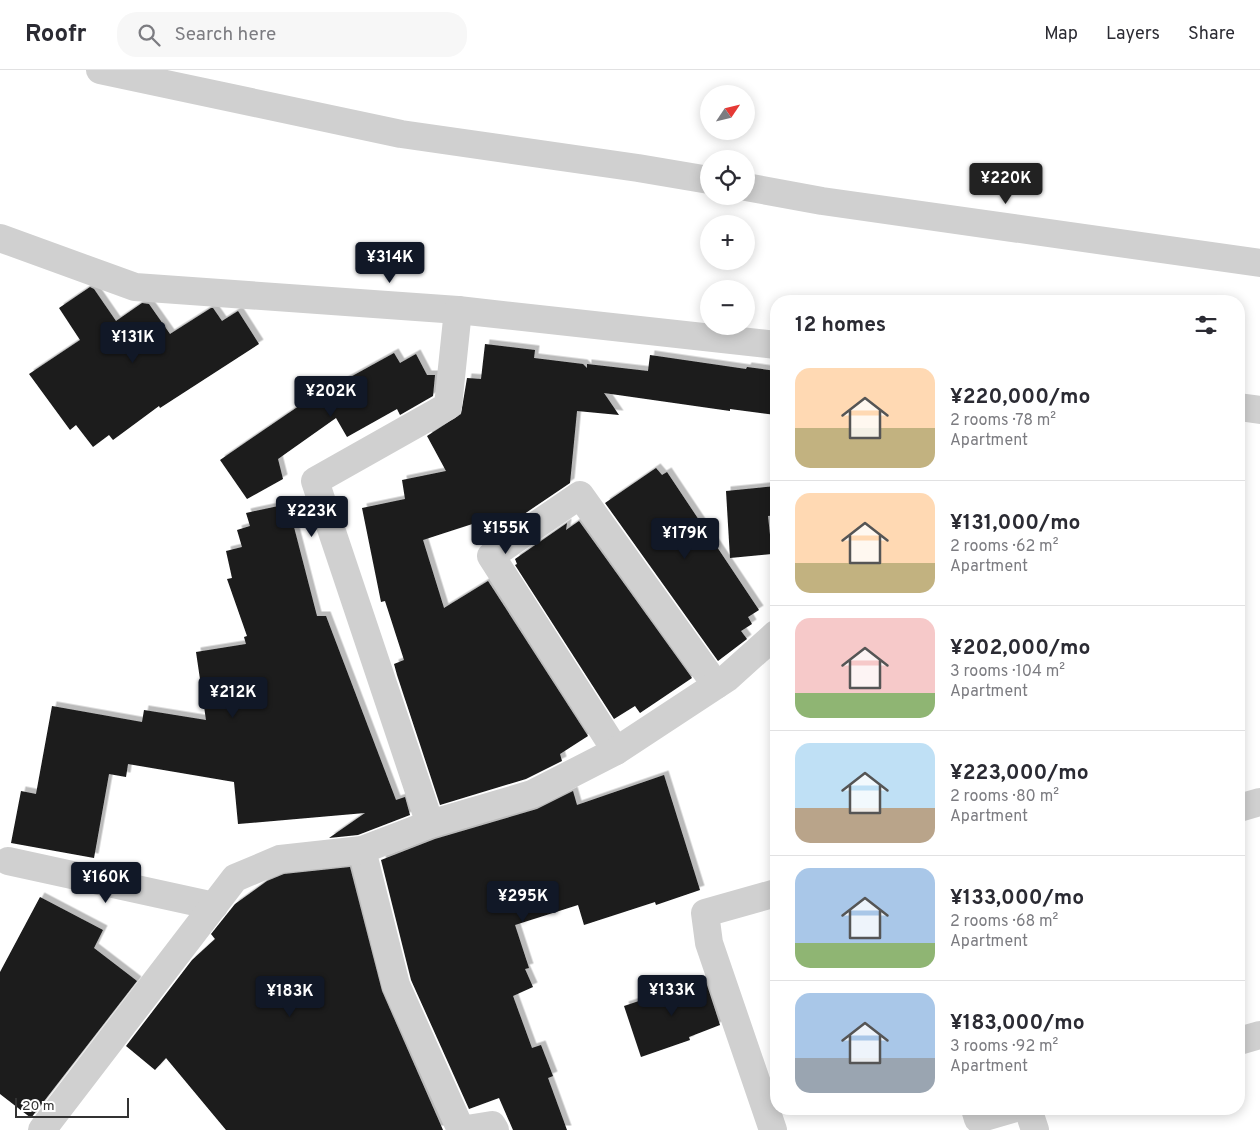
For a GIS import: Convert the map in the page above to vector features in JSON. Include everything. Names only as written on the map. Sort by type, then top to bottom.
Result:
[{"type":"street","points":[[100,70],[401,134],[700,178]]},
{"type":"street","points":[[755,189],[822,201],[1260,263]]},
{"type":"street","points":[[0,238],[135,287],[458,310],[770,344]]},
{"type":"street","points":[[430,824],[315,482],[448,406],[458,310]]},
{"type":"street","points":[[1245,408],[1260,410]]},
{"type":"street","points":[[616,751],[491,556],[580,495],[716,685]]},
{"type":"street","points":[[42,1130],[235,878],[280,859],[362,850],[430,824],[532,794],[616,751],[716,685],[770,639]]},
{"type":"street","points":[[1245,806],[1260,802]]},
{"type":"street","points":[[362,850],[396,985],[461,1130],[492,1125],[495,1130]]},
{"type":"street","points":[[8,862],[214,906]]},
{"type":"street","points":[[770,895],[705,913],[709,943],[773,1130]]},
{"type":"street","points":[[1245,1039],[1260,1035]]},
{"type":"street","points":[[976,1115],[978,1119],[992,1115]]},
{"type":"street","points":[[1030,1115],[1035,1130]]},
{"type":"building","points":[[90,287],[94,289],[116,321],[142,303],[149,304],[170,334],[211,308],[213,308],[222,321],[238,311],[259,344],[160,408],[159,406],[113,440],[109,435],[93,447],[76,425],[70,430],[29,374],[80,340],[59,308]]},
{"type":"building","points":[[485,344],[535,350],[534,358],[583,364],[587,368],[587,364],[648,371],[650,355],[746,369],[747,367],[770,370],[770,414],[730,409],[730,411],[604,393],[619,415],[577,411],[570,483],[502,529],[497,516],[423,540],[444,608],[488,581],[588,736],[560,754],[562,761],[526,779],[440,805],[394,664],[404,660],[385,601],[381,602],[362,508],[405,499],[402,480],[446,471],[427,436],[461,414],[467,378],[481,379]]},
{"type":"building","points":[[394,353],[400,363],[416,354],[427,375],[435,375],[433,396],[400,415],[397,409],[347,437],[336,418],[278,459],[283,479],[247,499],[220,460],[315,395]]},
{"type":"building","points":[[656,468],[662,475],[667,472],[759,610],[748,617],[752,624],[741,631],[747,639],[718,661],[605,503]]},
{"type":"building","points":[[770,487],[770,516],[768,516],[770,554],[730,558],[726,491]]},
{"type":"building","points":[[288,504],[317,616],[326,616],[396,800],[405,797],[410,815],[358,835],[329,838],[365,813],[238,824],[234,782],[128,764],[126,777],[109,774],[94,858],[11,843],[21,791],[36,794],[52,706],[142,722],[144,710],[206,720],[196,652],[246,644],[244,637],[247,636],[227,579],[232,578],[226,551],[242,547],[237,530],[250,526],[246,513]]},
{"type":"building","points":[[579,521],[692,678],[640,713],[635,706],[614,719],[515,565],[517,564],[515,559],[567,523],[566,530]]},
{"type":"building","points":[[664,775],[700,890],[656,905],[655,902],[584,925],[578,905],[515,925],[529,968],[525,969],[533,987],[513,996],[532,1048],[541,1045],[553,1076],[548,1078],[567,1130],[513,1130],[499,1098],[469,1109],[411,980],[381,860],[435,839],[537,809],[573,791],[577,805]]},
{"type":"building","points":[[350,867],[382,991],[443,1130],[226,1130],[166,1058],[155,1070],[126,1046],[192,960],[215,939],[211,934],[235,904],[267,881],[284,874]]},
{"type":"building","points":[[40,897],[103,930],[94,948],[137,981],[31,1118],[0,1094],[0,972]]},
{"type":"building","points":[[705,979],[720,1025],[689,1037],[690,1040],[641,1057],[624,1006]]}]
